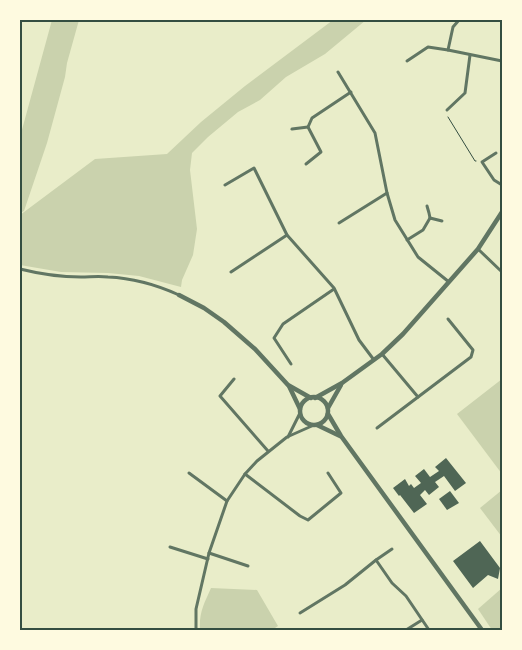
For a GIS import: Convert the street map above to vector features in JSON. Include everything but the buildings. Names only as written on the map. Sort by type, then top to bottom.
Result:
[{"type":"street","points":[[448,50],[454,27],[459,20]]},
{"type":"street","points":[[407,61],[428,47],[502,61]]},
{"type":"street","points":[[447,110],[465,93],[470,55]]},
{"type":"street","points":[[338,72],[375,133],[386,193],[395,220],[418,257],[449,282]]},
{"type":"street","points":[[308,127],[312,118],[351,92]]},
{"type":"street","points":[[292,129],[308,127]]},
{"type":"street","points":[[306,164],[321,152],[308,127]]},
{"type":"street","points":[[496,153],[482,162],[494,180],[502,185]]},
{"type":"street","points":[[225,185],[254,168],[287,235],[334,288],[359,340],[374,360]]},
{"type":"street","points":[[339,223],[386,193]]},
{"type":"street","points":[[407,240],[423,230],[430,218],[427,206]]},
{"type":"street","points":[[287,437],[302,403],[342,384],[382,354],[403,334],[478,249],[502,212]]},
{"type":"street","points":[[430,218],[442,221]]},
{"type":"street","points":[[231,272],[287,235]]},
{"type":"street","points":[[478,249],[502,272]]},
{"type":"street","points":[[20,269],[37,274],[109,277],[148,283],[179,295],[204,308],[224,322],[255,349],[288,385],[301,417],[306,423],[316,425],[341,436]]},
{"type":"street","points":[[291,364],[274,338],[283,324],[334,288]]},
{"type":"street","points":[[377,428],[471,357],[473,350],[448,319]]},
{"type":"street","points":[[382,354],[418,397]]},
{"type":"street","points":[[234,379],[220,396],[268,451]]},
{"type":"street","points":[[196,630],[196,609],[208,558],[227,501],[257,460],[287,437],[324,421],[342,384]]},
{"type":"street","points":[[288,385],[323,401],[341,436],[482,630]]},
{"type":"street","points":[[188,473],[227,501]]},
{"type":"street","points":[[245,474],[308,520],[341,493],[328,473]]},
{"type":"street","points":[[170,547],[208,558]]},
{"type":"street","points":[[300,614],[345,585],[392,549]]},
{"type":"street","points":[[209,554],[248,566]]},
{"type":"street","points":[[376,560],[392,583],[406,596],[429,630]]},
{"type":"street","points":[[406,630],[422,620]]},
{"type":"path","points":[[447,110],[448,118],[475,161],[482,162]]},
{"type":"green space","points":[[52,20],[79,20],[47,143],[24,211],[20,213],[20,137]]},
{"type":"green space","points":[[333,20],[366,20],[325,54],[286,77],[260,100],[238,112],[192,153],[190,170],[197,229],[193,255],[182,280],[181,287],[139,276],[61,272],[20,265],[20,215],[95,159],[167,154],[201,122],[245,86]]},
{"type":"green space","points":[[502,379],[502,474],[457,414]]},
{"type":"green space","points":[[502,490],[502,537],[480,508]]},
{"type":"green space","points":[[211,588],[257,590],[278,626],[272,630],[200,630],[201,613]]},
{"type":"green space","points":[[502,588],[502,630],[492,630],[478,609]]}]
